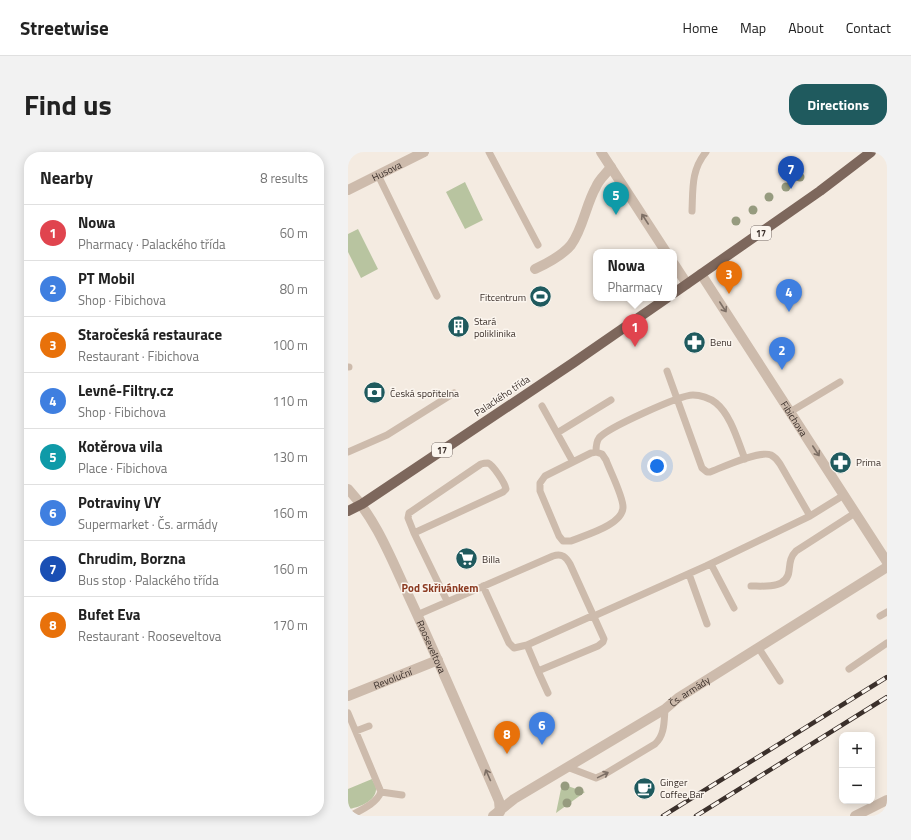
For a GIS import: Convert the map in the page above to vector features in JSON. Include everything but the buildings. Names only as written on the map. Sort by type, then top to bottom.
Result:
[{"type":"main road","name":"17","points":[[677,291],[820,191],[871,152]]},
{"type":"main road","name":"Palackého třída","points":[[348,511],[362,504],[663,301]]},
{"type":"street","name":"Husova","points":[[348,190],[424,152]]},
{"type":"street","points":[[601,152],[664,249]]},
{"type":"street","points":[[535,269],[555,258],[571,244],[578,233],[598,182],[611,168]]},
{"type":"street","points":[[677,269],[687,284]]},
{"type":"street","name":"Fibichova","points":[[701,274],[887,562]]},
{"type":"street","name":"Rooseveltova","points":[[348,489],[362,504],[379,533],[438,660],[499,801],[497,815]]},
{"type":"street","name":"Čs. armády","points":[[497,815],[514,799],[665,709],[678,698],[887,567]]},
{"type":"street","name":"Revoluční","points":[[348,696],[438,660]]},
{"type":"street","points":[[855,816],[887,800]]},
{"type":"lane","points":[[489,152],[538,245]]},
{"type":"lane","points":[[692,211],[694,174],[697,164],[706,152]]},
{"type":"lane","points":[[378,175],[437,296]]},
{"type":"lane","points":[[667,371],[702,468],[710,472],[760,454],[765,454],[776,458],[810,516]]},
{"type":"lane","points":[[790,412],[840,382]]},
{"type":"lane","points":[[348,452],[388,435],[454,393]]},
{"type":"lane","points":[[596,452],[597,441],[605,433],[648,411],[694,395],[703,396],[716,403],[731,424],[745,459]]},
{"type":"lane","points":[[557,433],[611,400]]},
{"type":"lane","points":[[542,406],[573,462]]},
{"type":"lane","points":[[596,452],[602,454],[606,460],[622,503],[621,514],[613,523],[566,542],[560,539],[539,487],[545,476],[591,453],[596,452]]},
{"type":"lane","points":[[414,533],[503,492],[506,489],[505,484],[491,465],[488,463],[481,464],[409,513],[408,518],[414,533],[447,601]]},
{"type":"lane","points":[[483,586],[511,645],[514,648],[517,648],[594,616],[711,564],[810,516],[844,495]]},
{"type":"lane","points":[[751,586],[773,586],[782,582],[788,576],[790,562],[796,551],[855,513]]},
{"type":"lane","points":[[564,556],[566,542]]},
{"type":"lane","points":[[417,615],[553,556],[564,556],[570,564],[604,637],[603,642],[538,671]]},
{"type":"lane","points":[[711,564],[734,608]]},
{"type":"lane","points":[[689,574],[707,624]]},
{"type":"lane","points":[[880,616],[887,612]]},
{"type":"lane","points":[[849,669],[887,643]]},
{"type":"lane","points":[[527,645],[548,693]]},
{"type":"lane","points":[[758,647],[780,681]]},
{"type":"lane","points":[[567,768],[596,778],[655,744],[659,740],[664,728],[665,709]]},
{"type":"lane","points":[[348,713],[381,792],[378,798],[372,803],[350,816]]},
{"type":"lane","points":[[356,731],[369,726]]},
{"type":"lane","points":[[381,792],[402,795]]},
{"type":"green space","points":[[465,182],[483,220],[465,229],[446,192]]},
{"type":"green space","points":[[358,229],[378,269],[361,278],[348,252],[348,234]]},
{"type":"green space","points":[[372,779],[376,786],[373,797],[362,805],[348,809],[348,789]]},
{"type":"green space","points":[[562,784],[585,792],[556,813]]},
{"type":"railway","points":[[663,816],[887,677]]},
{"type":"railway","points":[[696,816],[887,697]]},
{"type":"place","name":"Chrudim, Borzna","points":[[791,189]]},
{"type":"place","name":"Kotěrova vila","points":[[616,215]]},
{"type":"place","name":"Staročeská restaurace","points":[[729,294]]},
{"type":"place","name":"Fitcentrum","points":[[541,297]]},
{"type":"place","name":"Levné-Filtry.cz","points":[[789,312]]},
{"type":"place","name":"Stará poliklinika","points":[[458,327]]},
{"type":"place","name":"Benu","points":[[695,342]]},
{"type":"place","name":"Nowa","points":[[635,347]]},
{"type":"place","name":"PT Mobil","points":[[782,370]]},
{"type":"place","name":"Česká spořitelna","points":[[374,393]]},
{"type":"place","name":"Prima","points":[[841,462]]},
{"type":"place","name":"Billa","points":[[466,559]]},
{"type":"place","name":"Potraviny VY","points":[[542,745]]},
{"type":"place","name":"Bufet Eva","points":[[507,754]]},
{"type":"place","name":"Ginger Coffee Bar","points":[[645,788]]},
{"type":"district","name":"Pod Skřivánkem","points":[[440,588]]}]
